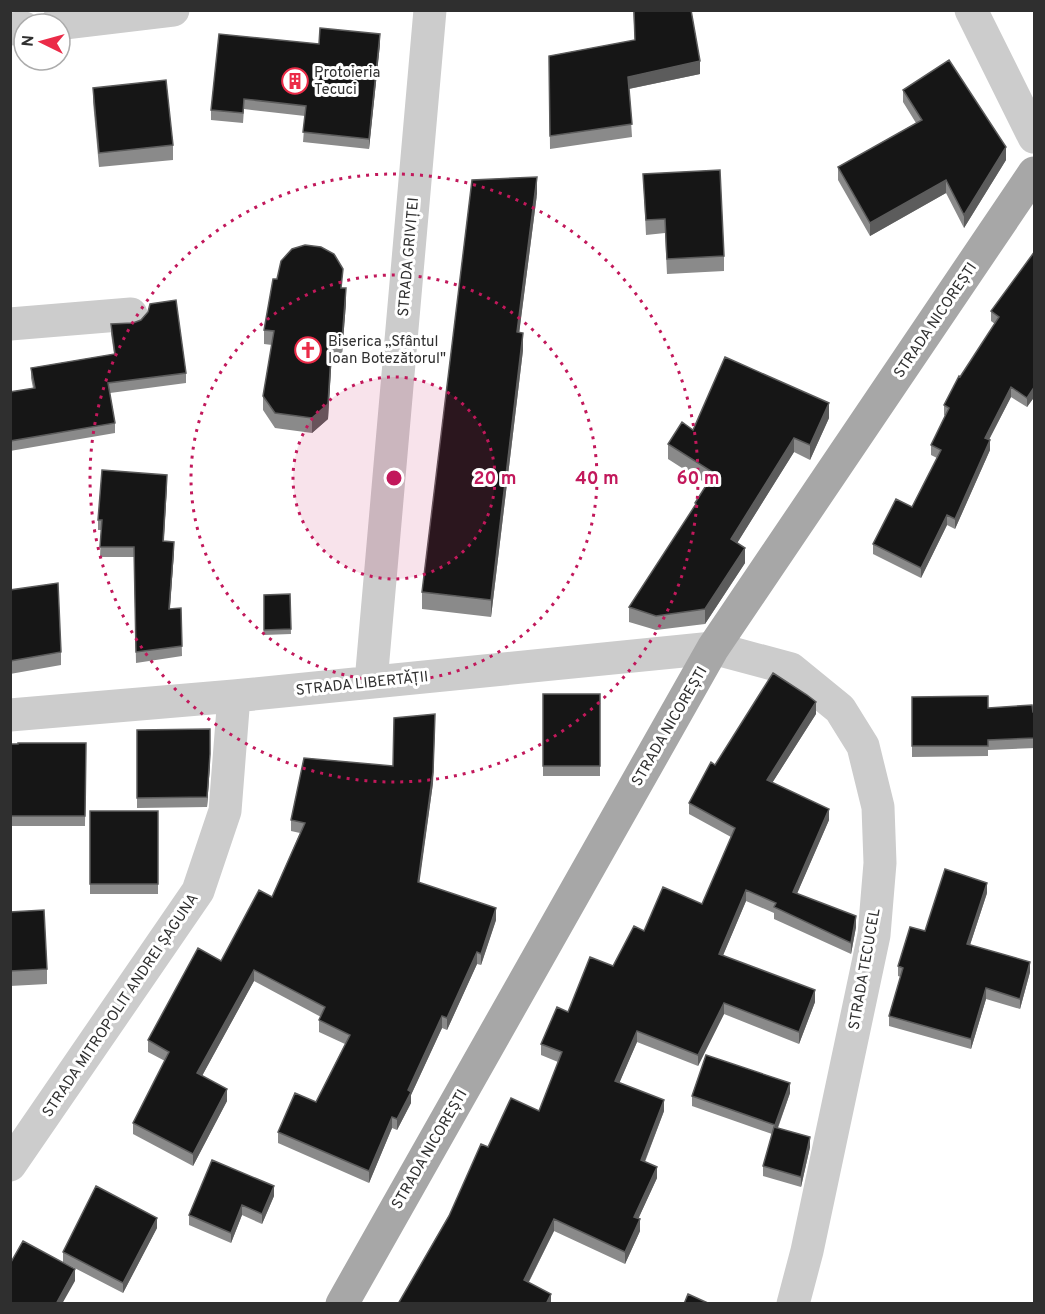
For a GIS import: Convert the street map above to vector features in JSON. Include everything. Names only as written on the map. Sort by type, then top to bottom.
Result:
[{"type":"main road","name":"STRADA NICOREȘTI","points":[[342,1304],[713,648],[1035,173]]},
{"type":"street","points":[[72,22],[172,10]]},
{"type":"street","name":"STRADA GRIVIȚEI","points":[[371,682],[430,10]]},
{"type":"street","points":[[971,10],[1035,137]]},
{"type":"street","points":[[10,324],[131,314]]},
{"type":"street","name":"STRADA LIBERTĂȚII","points":[[10,715],[234,696],[713,648]]},
{"type":"street","name":"STRADA TECUCEL","points":[[713,648],[791,669],[840,709],[863,746],[878,807],[880,863],[874,935],[807,1251],[793,1304]]},
{"type":"street","name":"STRADA MITROPOLIT ANDREI ȘAGUNA","points":[[10,1165],[198,891],[225,812],[234,696]]},
{"type":"building","points":[[634,10],[691,10],[700,61],[628,77],[632,124],[550,136],[549,56],[635,40]]},
{"type":"building","name":"Protoieria Tecuci","points":[[320,28],[380,34],[369,139],[303,132],[306,106],[244,99],[243,113],[211,110],[219,34],[319,44]]},
{"type":"building","points":[[949,60],[1006,147],[964,215],[946,180],[870,223],[838,167],[922,120],[903,90]]},
{"type":"building","points":[[166,80],[173,145],[99,153],[93,88]]},
{"type":"building","points":[[720,170],[724,256],[667,259],[665,219],[646,220],[643,174]]},
{"type":"building","points":[[537,177],[517,332],[523,333],[491,600],[422,592],[472,180]]},
{"type":"building","name":"Biserica „Sfântul Ioan Botezătorul\"","points":[[305,245],[321,247],[334,254],[343,269],[341,288],[346,288],[342,340],[332,339],[328,404],[312,418],[275,413],[263,396],[274,331],[264,330],[273,279],[277,279],[281,261],[292,249]]},
{"type":"building","points":[[1035,251],[1035,386],[1027,398],[1011,387],[985,438],[990,440],[955,519],[947,515],[921,568],[873,544],[896,499],[912,507],[941,450],[931,445],[949,408],[944,405],[959,376],[999,317],[991,311]]},
{"type":"building","points":[[176,300],[186,373],[108,383],[115,423],[10,441],[10,392],[35,388],[31,368],[115,354],[111,324],[133,323],[141,320],[148,312],[150,304]]},
{"type":"building","points":[[725,357],[829,403],[810,445],[794,438],[731,539],[745,548],[705,609],[656,616],[629,607],[714,473],[668,444],[682,422],[693,430]]},
{"type":"building","points":[[102,470],[167,475],[163,541],[174,542],[169,609],[181,608],[182,646],[136,652],[134,547],[100,547],[102,520],[98,520]]},
{"type":"building","points":[[58,583],[61,652],[10,661],[10,590]]},
{"type":"building","points":[[290,594],[291,629],[264,630],[264,595]]},
{"type":"building","points":[[773,673],[816,702],[767,780],[829,809],[793,892],[856,916],[851,943],[774,907],[776,903],[746,890],[719,954],[815,990],[799,1032],[724,1003],[698,1055],[637,1031],[615,1081],[664,1100],[641,1160],[657,1167],[634,1217],[640,1219],[625,1252],[554,1219],[524,1280],[551,1294],[546,1304],[398,1304],[449,1216],[481,1144],[488,1147],[511,1098],[539,1111],[562,1052],[541,1044],[557,1007],[568,1012],[590,957],[613,966],[634,926],[644,931],[663,887],[702,904],[735,828],[689,803],[711,762],[715,765]]},
{"type":"building","points":[[543,694],[600,694],[600,766],[543,766]]},
{"type":"building","points":[[988,696],[988,708],[1032,705],[1033,712],[1035,712],[1035,738],[988,740],[988,746],[912,746],[912,697]]},
{"type":"building","points":[[435,714],[433,772],[418,882],[496,908],[481,954],[477,952],[447,1018],[442,1016],[408,1090],[411,1092],[397,1119],[392,1117],[369,1171],[278,1132],[295,1093],[316,1102],[350,1035],[319,1020],[325,1007],[254,970],[197,1073],[227,1089],[193,1154],[133,1123],[169,1052],[148,1040],[198,948],[221,961],[259,890],[272,897],[305,823],[291,820],[304,758],[393,766],[394,718]]},
{"type":"building","points":[[210,729],[207,797],[137,798],[137,730]]},
{"type":"building","points":[[86,743],[85,816],[10,816],[10,744]]},
{"type":"building","points":[[90,811],[158,811],[158,884],[90,884]]},
{"type":"building","points":[[945,869],[987,883],[967,944],[1030,962],[1020,999],[986,988],[971,1039],[889,1016],[903,968],[898,966],[910,927],[925,931]]},
{"type":"building","points":[[44,910],[47,969],[10,971],[10,912]]},
{"type":"building","points":[[706,1055],[790,1083],[775,1125],[692,1096]]},
{"type":"building","points":[[774,1127],[810,1137],[801,1177],[763,1166]]},
{"type":"building","points":[[212,1160],[274,1186],[262,1214],[242,1205],[231,1233],[189,1215]]},
{"type":"building","points":[[96,1186],[157,1218],[123,1283],[63,1252]]},
{"type":"building","points":[[23,1241],[75,1269],[56,1304],[10,1304],[10,1264]]},
{"type":"building","points":[[688,1294],[710,1304],[684,1304]]},
{"type":"place","name":"Protoieria Tecuci","points":[[295,81]]},
{"type":"place","name":"Biserica „Sfântul Ioan Botezătorul\"","points":[[308,350]]}]
